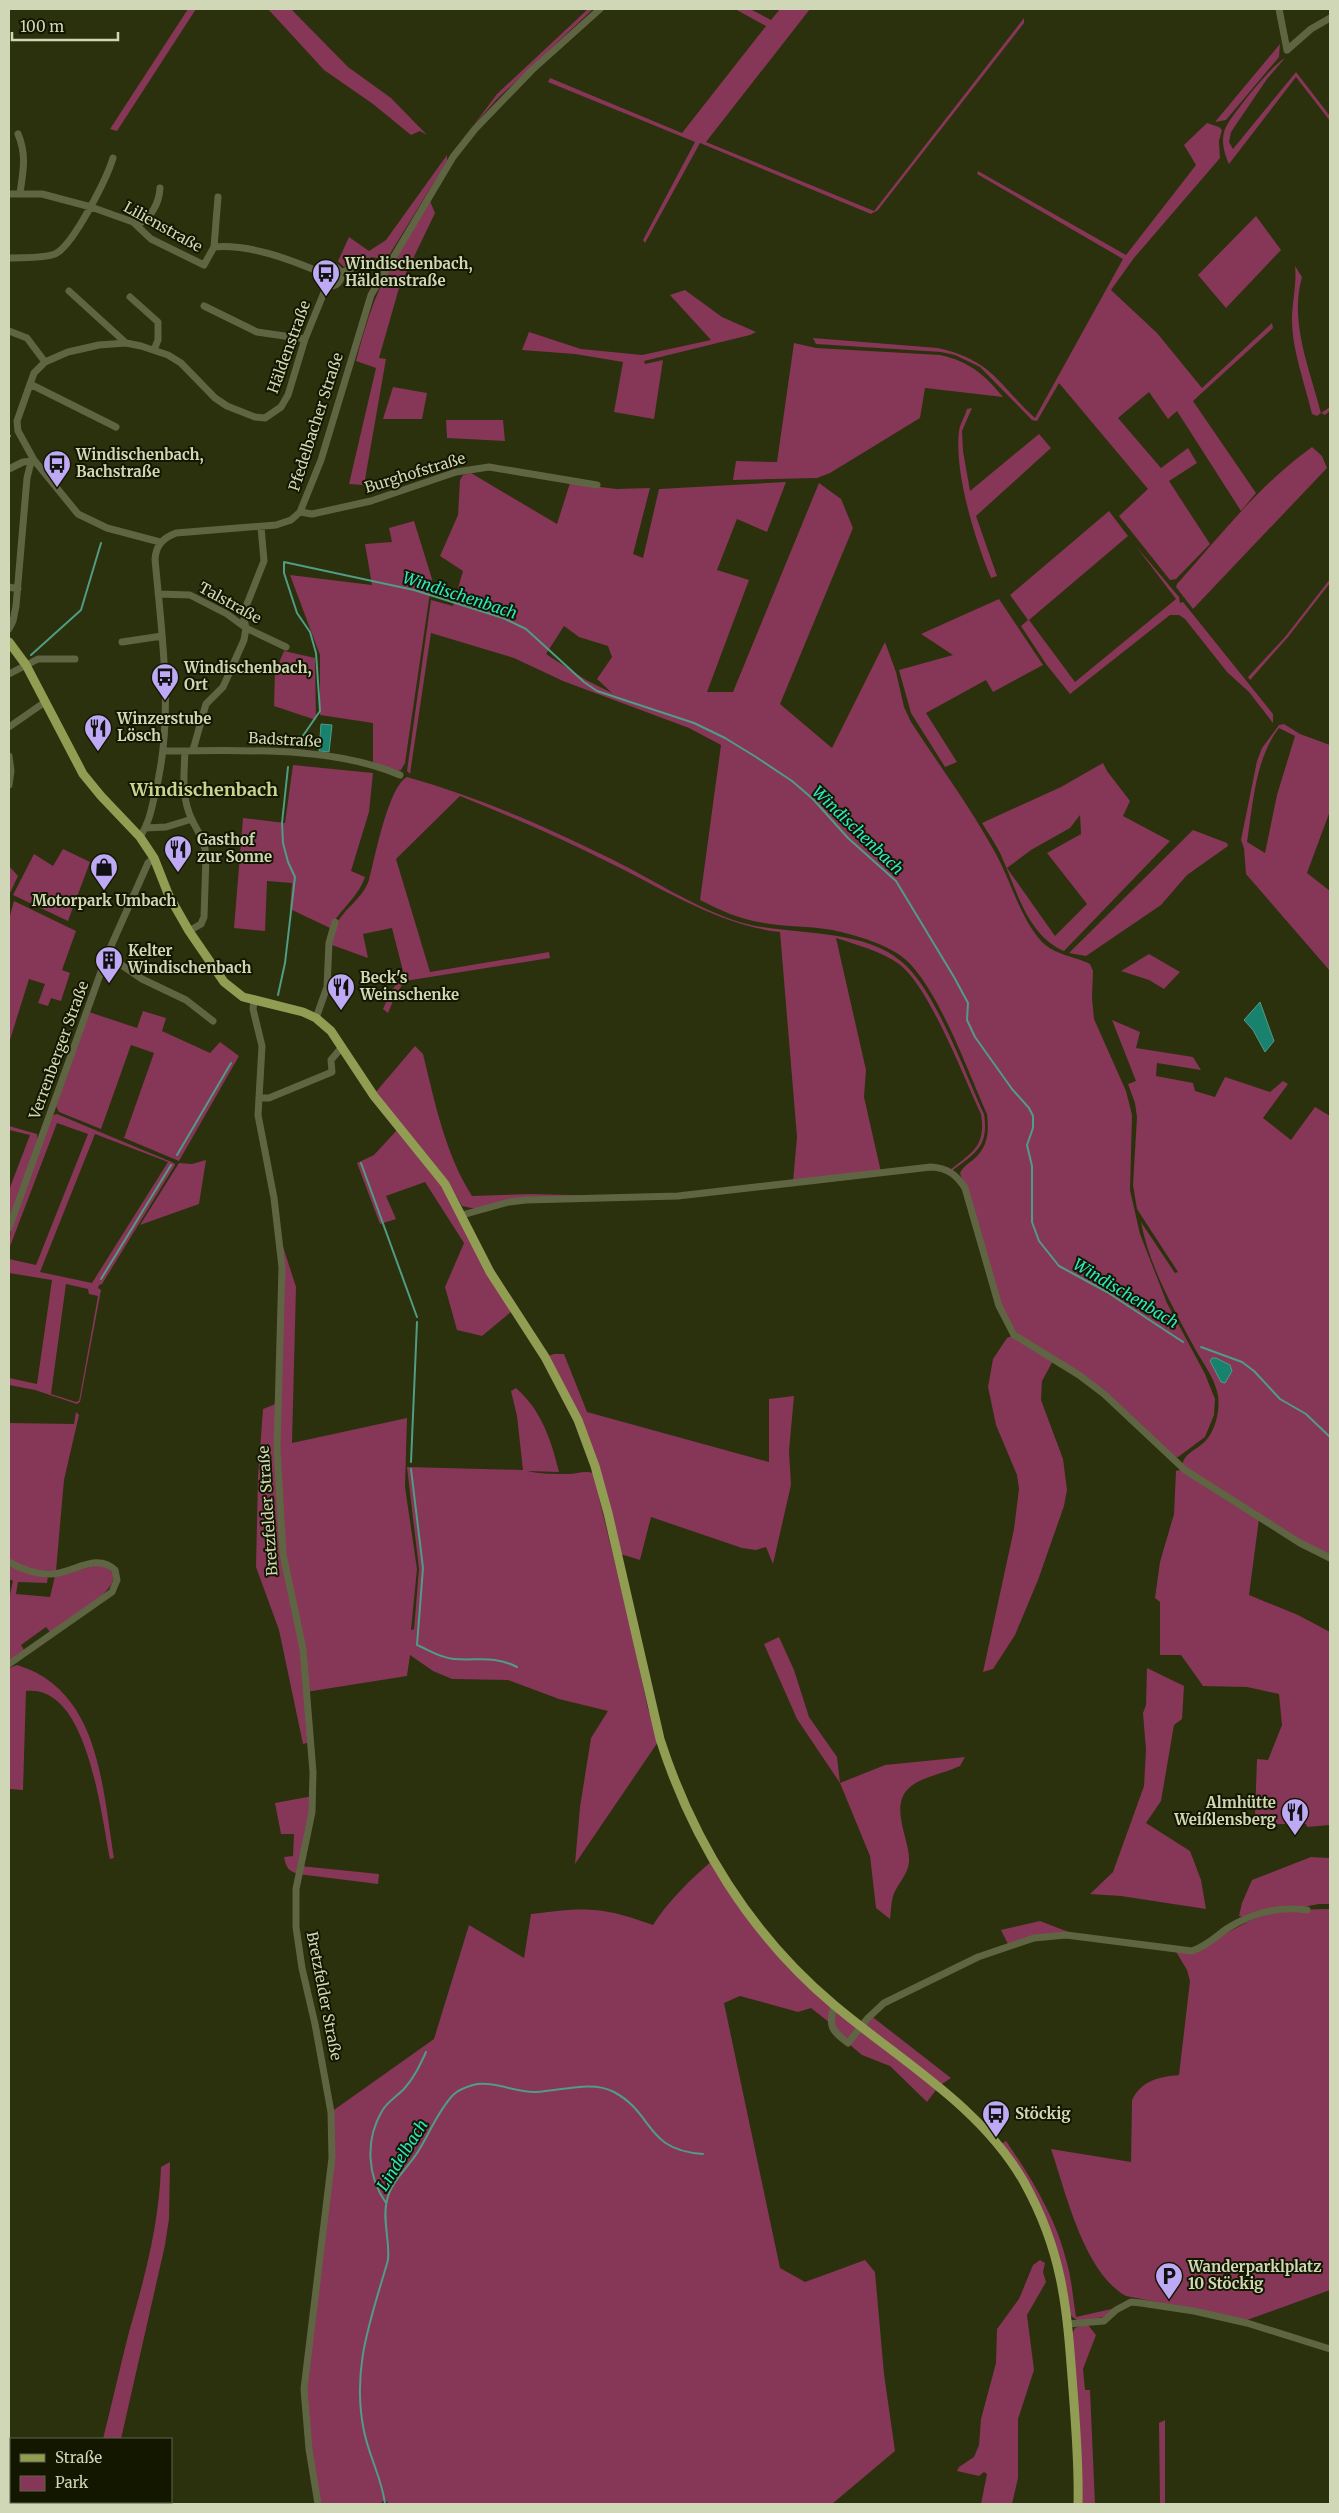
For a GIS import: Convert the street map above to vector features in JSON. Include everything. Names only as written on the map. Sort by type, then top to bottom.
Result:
[{"type":"main road","points":[[9,642],[26,665],[83,774],[140,837],[154,858],[169,896],[189,931],[224,982],[235,992],[254,1000],[289,1007],[316,1018],[331,1031],[374,1096],[445,1184],[490,1272],[545,1357],[578,1420],[608,1513],[660,1739],[675,1782],[694,1827],[747,1913],[780,1953],[834,2005],[956,2101],[972,2116],[1023,2181],[1047,2230],[1058,2262],[1068,2324],[1079,2472],[1078,2504]]},
{"type":"street","name":"Pfedelbacher Straße","points":[[160,542],[176,533],[276,525],[291,520],[300,512],[321,460],[361,323],[371,295],[385,268],[453,157],[475,129],[532,70],[600,9]]},
{"type":"street","points":[[1278,9],[1287,50],[1311,29],[1330,18]]},
{"type":"street","points":[[18,134],[23,145],[25,161],[20,193]]},
{"type":"street","points":[[9,258],[45,257],[57,253],[63,248],[91,207],[107,176],[113,158]]},
{"type":"street","points":[[137,226],[144,221],[158,204],[160,188]]},
{"type":"street","name":"Lilienstraße","points":[[9,194],[42,194],[91,207],[137,226],[151,239],[204,265],[214,247],[255,250],[322,273],[330,266],[336,268],[340,273]]},
{"type":"street","points":[[214,247],[218,197]]},
{"type":"street","name":"Lilienstraße","points":[[340,273],[370,261],[385,268]]},
{"type":"street","points":[[322,273],[322,280],[327,285]]},
{"type":"street","name":"Lilienstraße","points":[[327,285],[337,283],[340,273]]},
{"type":"street","name":"Häldenstraße","points":[[45,362],[68,352],[99,345],[126,343],[154,350],[181,363],[215,398],[227,406],[255,417],[265,418],[281,407],[288,395],[305,339],[327,285]]},
{"type":"street","points":[[69,291],[126,343]]},
{"type":"street","points":[[130,297],[158,322],[158,340],[154,350]]},
{"type":"street","points":[[204,306],[257,332],[305,339]]},
{"type":"street","points":[[9,331],[27,338],[45,362],[34,373],[20,408],[18,431],[32,461],[78,514],[108,528],[160,542],[156,553],[162,636],[165,751],[146,828],[140,837]]},
{"type":"street","points":[[30,384],[116,427]]},
{"type":"street","points":[[9,469],[23,462],[32,461]]},
{"type":"street","points":[[9,629],[13,621],[18,589],[27,478],[32,461]]},
{"type":"street","name":"Burghofstraße","points":[[300,512],[312,514],[371,501],[434,478],[456,472],[489,467],[598,485]]},
{"type":"street","points":[[189,931],[201,924],[204,917],[206,884],[205,846],[192,820],[183,787],[189,750],[206,704],[223,687],[246,628],[244,619],[245,608],[264,561],[261,527]]},
{"type":"street","points":[[9,586],[18,589]]},
{"type":"street","name":"Talstraße","points":[[158,594],[190,595],[227,614],[246,628],[286,647]]},
{"type":"street","points":[[122,642],[162,636]]},
{"type":"street","points":[[9,674],[38,660],[75,659]]},
{"type":"street","points":[[9,727],[45,702]]},
{"type":"street","name":"Badstraße","points":[[165,751],[189,750],[342,758],[379,766],[400,775]]},
{"type":"street","points":[[9,756],[11,771],[9,785]]},
{"type":"street","points":[[146,828],[166,827],[192,820]]},
{"type":"street","name":"Verrenberger Straße","points":[[9,1228],[107,955],[148,863],[154,858]]},
{"type":"street","points":[[316,1018],[326,987],[329,944],[335,922]]},
{"type":"street","points":[[107,955],[142,979],[186,1000],[213,1021]]},
{"type":"street","name":"Bretzfelder Straße","points":[[254,1000],[253,1009],[262,1046],[258,1115],[274,1198],[282,1267],[277,1448],[282,1554],[303,1649],[313,1772],[312,1812],[296,1889],[296,1927],[302,1968],[326,2076],[331,2112],[332,2158],[304,2389],[309,2449],[318,2504]]},
{"type":"street","points":[[259,1098],[269,1098],[332,1072],[332,1060],[342,1047]]},
{"type":"street","points":[[462,1215],[509,1202],[526,1200],[678,1196],[931,1167],[947,1170],[954,1174],[965,1188],[999,1306],[1014,1334],[1079,1375],[1104,1394],[1185,1470],[1300,1542],[1330,1558]]},
{"type":"street","points":[[9,1562],[34,1572],[51,1574],[95,1562],[104,1563],[115,1570],[117,1580],[112,1592],[9,1664]]},
{"type":"street","points":[[834,2005],[830,2023],[837,2034],[848,2043],[861,2026],[884,2003],[978,1957],[1034,1938],[1066,1935],[1192,1951],[1206,1946],[1228,1928],[1259,1914],[1289,1908],[1307,1910]]},
{"type":"street","points":[[1068,2324],[1104,2321],[1116,2310],[1131,2302],[1194,2311],[1247,2324],[1330,2349]]},
{"type":"green space","points":[[188,9],[196,9],[117,131],[110,129]]},
{"type":"green space","points":[[268,9],[291,9],[348,67],[391,98],[427,135],[420,131],[411,135],[373,104],[324,70]]},
{"type":"green space","points":[[588,9],[593,9],[497,99],[473,126],[497,94]]},
{"type":"green space","points":[[735,9],[750,9],[771,20],[780,9],[810,9],[706,142],[874,211],[1024,18],[1024,23],[878,210],[871,214],[700,143],[645,243],[643,240],[695,142],[548,82],[550,78],[682,133],[766,26]]},
{"type":"green space","points":[[1280,44],[1279,57],[1226,120],[1215,122]]},
{"type":"green space","points":[[1285,58],[1267,79],[1231,132],[1229,142],[1233,149],[1296,72],[1330,116],[1330,121],[1296,77],[1229,164],[1223,146],[1223,136],[1226,127],[1253,90]]},
{"type":"green space","points":[[1207,123],[1222,130],[1219,141],[1220,158],[1134,258],[1111,290],[1157,333],[1202,388],[1272,323],[1273,328],[1193,401],[1256,493],[1241,511],[1177,411],[1168,419],[1149,392],[1118,418],[1161,468],[1188,448],[1197,463],[1169,481],[1210,544],[1176,579],[1170,580],[1119,516],[1148,489],[1059,383],[1037,421],[1032,420],[980,367],[955,355],[941,352],[816,344],[813,338],[938,348],[956,353],[983,366],[1035,418],[1123,259],[977,174],[978,171],[1126,255],[1196,165],[1184,145]]},
{"type":"green space","points":[[447,155],[447,161],[388,257],[383,259],[371,257],[344,267],[338,261],[349,237],[369,251],[386,240]]},
{"type":"green space","points":[[430,201],[435,213],[399,288],[379,358],[386,359],[364,485],[349,484],[376,368],[356,361],[362,339],[374,302],[386,276]]},
{"type":"green space","points":[[1256,216],[1281,250],[1226,308],[1198,275]]},
{"type":"green space","points":[[1295,266],[1302,277],[1298,311],[1299,328],[1321,413],[1317,416],[1312,414],[1294,343],[1292,320]]},
{"type":"green space","points":[[685,290],[722,317],[756,332],[644,361],[645,364],[663,360],[654,419],[614,412],[623,362],[575,354],[522,350],[529,332],[581,349],[642,355],[711,340],[670,295]]},
{"type":"green space","points":[[794,343],[816,348],[940,355],[960,361],[976,370],[1003,397],[925,388],[920,418],[830,473],[817,478],[733,480],[736,461],[777,462]]},
{"type":"green space","points":[[393,387],[427,393],[422,419],[383,419]]},
{"type":"green space","points":[[1330,407],[1330,411],[1325,415],[1321,413]]},
{"type":"green space","points":[[972,408],[962,431],[963,451],[970,491],[1039,434],[1051,448],[976,516],[997,576],[991,578],[967,506],[960,466],[958,448],[960,428],[967,409]]},
{"type":"green space","points":[[446,420],[503,420],[505,441],[447,438]]},
{"type":"green space","points":[[1312,447],[1322,456],[1327,468],[1193,609],[1176,587],[1177,584],[1258,494],[1275,477]]},
{"type":"green space","points":[[471,473],[557,524],[570,483],[616,489],[650,488],[633,554],[643,558],[659,489],[786,482],[767,532],[737,519],[717,570],[749,580],[707,692],[733,692],[819,483],[841,499],[853,528],[780,704],[832,748],[885,642],[896,672],[904,707],[911,722],[966,803],[986,837],[1002,865],[1027,921],[1034,932],[1042,942],[1053,950],[1090,964],[1093,971],[1092,998],[1094,1019],[1126,1091],[1132,1115],[1130,1190],[1140,1234],[1167,1303],[1205,1374],[1215,1399],[1214,1415],[1205,1437],[1178,1457],[1172,1457],[1117,1403],[1018,1335],[1001,1305],[960,1173],[979,1154],[985,1144],[988,1127],[987,1114],[941,1011],[930,991],[906,960],[890,949],[861,937],[824,929],[755,922],[700,900],[721,745],[689,728],[563,681],[514,658],[431,633],[410,774],[407,771],[431,600],[453,606],[463,571],[440,556],[458,515],[460,480],[463,475]],"holes":[[[564,626],[579,637],[608,646],[612,657],[597,679],[612,693],[586,680],[546,654]]]},
{"type":"green space","points":[[1109,511],[1128,536],[1029,620],[1075,682],[1176,599],[1135,545],[1179,597],[1180,603],[1183,602],[1273,714],[1273,723],[1249,692],[1227,672],[1185,619],[1179,615],[1170,615],[1070,694],[1046,664],[1021,626],[1028,620],[1010,595]]},
{"type":"green space","points":[[414,521],[432,579],[405,763],[401,770],[397,771],[373,762],[373,723],[320,715],[320,655],[290,575],[372,585],[365,544],[392,542],[389,528]]},
{"type":"green space","points":[[1330,579],[1330,583],[1288,637],[1250,680],[1248,677],[1285,637]]},
{"type":"green space","points":[[999,599],[1043,665],[993,692],[986,680],[926,713],[957,762],[945,767],[911,713],[899,670],[953,655],[921,634]]},
{"type":"green space","points":[[284,651],[315,658],[316,720],[274,706],[275,672]]},
{"type":"green space","points":[[1284,724],[1300,734],[1330,745],[1330,811],[1307,873],[1330,891],[1330,971],[1246,874],[1244,848],[1241,840],[1257,761],[1262,748],[1279,725]],"holes":[[[1279,728],[1295,736],[1277,795],[1265,853],[1247,842],[1256,782],[1265,754]]]},
{"type":"green space","points":[[1103,763],[1130,801],[1123,816],[1170,841],[1064,951],[1051,944],[1031,922],[1017,895],[1000,853],[982,823],[1061,787]],"holes":[[[1080,815],[1081,834],[1047,853],[1087,904],[1055,936],[1007,868],[1031,850],[1070,828]]]},
{"type":"green space","points":[[293,765],[373,773],[369,812],[351,871],[365,877],[358,891],[330,928],[290,909],[292,883],[267,881],[265,931],[234,928],[243,818],[285,823]]},
{"type":"green space","points":[[407,777],[482,802],[555,832],[620,863],[689,901],[725,917],[762,927],[847,938],[867,943],[886,951],[902,962],[914,975],[926,991],[948,1033],[984,1114],[984,1134],[979,1148],[968,1159],[953,1170],[950,1170],[976,1147],[981,1134],[981,1114],[945,1034],[922,992],[910,975],[892,959],[836,938],[866,1070],[864,1097],[881,1172],[793,1182],[797,1137],[780,932],[757,928],[712,914],[570,844],[460,796],[396,859],[430,972],[549,952],[550,958],[405,981],[396,994],[388,1013],[383,1009],[391,991],[404,975],[392,928],[363,934],[368,958],[332,945],[337,923],[359,897],[369,880],[388,808],[400,783]]},
{"type":"green space","points":[[1193,830],[1227,843],[1228,846],[1187,875],[1161,905],[1086,956],[1069,953]]},
{"type":"green space","points":[[63,849],[90,862],[68,921],[13,895],[34,854],[53,866]]},
{"type":"green space","points":[[9,866],[18,876],[10,893],[9,893]]},
{"type":"green space","points":[[14,901],[76,931],[62,970],[70,973],[61,1001],[51,998],[48,1006],[38,1003],[45,984],[29,979],[9,1043],[9,919]]},
{"type":"green space","points":[[1149,954],[1180,972],[1164,989],[1149,980],[1121,971]]},
{"type":"green space","points":[[143,1011],[166,1018],[162,1031],[210,1053],[220,1042],[239,1056],[179,1161],[124,1138],[154,1053],[131,1045],[101,1129],[59,1112],[56,1106],[89,1012],[137,1028]]},
{"type":"green space","points":[[1112,1020],[1140,1032],[1136,1048],[1193,1057],[1201,1070],[1157,1063],[1156,1076],[1193,1083],[1195,1091],[1215,1097],[1225,1077],[1270,1092],[1283,1081],[1288,1084],[1263,1118],[1291,1140],[1315,1107],[1330,1116],[1330,1556],[1320,1552],[1183,1466],[1185,1458],[1204,1442],[1213,1430],[1218,1413],[1218,1396],[1211,1376],[1169,1300],[1155,1270],[1145,1238],[1141,1222],[1175,1273],[1178,1272],[1137,1209],[1133,1185],[1137,1117],[1135,1103],[1128,1084],[1136,1081]]},
{"type":"green space","points":[[415,1046],[423,1054],[448,1145],[472,1196],[530,1194],[608,1196],[527,1197],[476,1209],[462,1206],[448,1181],[375,1093]]},
{"type":"green space","points":[[57,1114],[175,1165],[102,1284],[99,1285],[98,1288],[101,1290],[80,1402],[77,1404],[35,1390],[9,1385],[9,1378],[37,1384],[52,1280],[9,1273],[9,1259],[36,1265],[88,1134],[57,1123],[9,1249],[11,1227],[53,1115]],"holes":[[[95,1134],[168,1162],[92,1283],[40,1272]],[[66,1284],[88,1289],[89,1294],[98,1296],[79,1401],[76,1402],[51,1394]]]},
{"type":"green space","points":[[9,1126],[37,1134],[38,1141],[9,1220],[9,1190],[30,1135],[9,1130]]},
{"type":"green space","points":[[397,1130],[442,1186],[511,1312],[482,1336],[457,1330],[445,1287],[464,1243],[425,1182],[386,1196],[396,1219],[380,1224],[357,1163],[374,1155]]},
{"type":"green space","points":[[206,1160],[199,1204],[140,1225],[179,1163],[192,1164]]},
{"type":"green space","points":[[280,1237],[296,1287],[292,1443],[407,1418],[405,1487],[417,1569],[411,1630],[414,1629],[419,1569],[407,1467],[523,1470],[517,1416],[511,1391],[516,1388],[533,1406],[539,1416],[549,1437],[559,1472],[527,1471],[552,1474],[593,1473],[648,1709],[660,1739],[575,1864],[580,1807],[591,1738],[608,1711],[559,1699],[508,1680],[452,1679],[433,1671],[410,1655],[407,1676],[306,1692],[311,1742],[303,1744],[279,1630],[256,1567],[258,1477],[263,1409],[278,1403]]},
{"type":"green space","points":[[1014,1335],[1054,1359],[1042,1381],[1041,1400],[1063,1459],[1067,1490],[1064,1506],[1038,1580],[1015,1635],[993,1669],[983,1672],[1014,1529],[1019,1489],[1017,1475],[996,1425],[988,1387],[993,1359],[1007,1338]]},
{"type":"green space","points":[[554,1354],[564,1354],[587,1412],[769,1462],[769,1399],[794,1396],[789,1451],[791,1485],[773,1564],[766,1547],[756,1550],[742,1548],[651,1517],[640,1560],[617,1553],[595,1466],[545,1357]]},
{"type":"green space","points":[[76,1412],[79,1415],[64,1480],[56,1571],[33,1570],[9,1561],[9,1423],[74,1424]]},
{"type":"green space","points":[[1180,1470],[1259,1519],[1249,1595],[1298,1615],[1330,1632],[1330,1825],[1307,1827],[1306,1824],[1263,1824],[1255,1816],[1257,1759],[1268,1760],[1282,1725],[1279,1694],[1247,1687],[1203,1686],[1181,1655],[1160,1655],[1160,1602],[1155,1598],[1160,1562],[1174,1514],[1176,1471]]},
{"type":"green space","points":[[98,1565],[106,1567],[114,1574],[107,1590],[89,1606],[50,1632],[46,1627],[21,1645],[24,1650],[9,1661],[10,1594],[13,1581],[9,1579],[9,1566],[48,1576],[47,1583],[18,1582],[16,1594],[50,1597],[55,1576]]},
{"type":"green space","points":[[779,1637],[794,1670],[809,1717],[837,1757],[840,1783],[797,1719],[764,1644]]},
{"type":"green space","points":[[17,1665],[45,1678],[65,1696],[81,1718],[92,1744],[100,1772],[114,1858],[110,1859],[96,1785],[88,1756],[77,1729],[64,1708],[47,1694],[26,1691],[23,1790],[9,1789],[9,1668]]},
{"type":"green space","points":[[1147,1668],[1184,1686],[1182,1719],[1174,1725],[1161,1801],[1146,1823],[1190,1851],[1201,1880],[1206,1909],[1121,1896],[1090,1894],[1113,1872],[1144,1786],[1146,1750],[1143,1713],[1146,1705]]},
{"type":"green space","points":[[965,1757],[960,1766],[915,1783],[902,1798],[900,1809],[909,1853],[909,1862],[907,1871],[893,1896],[890,1919],[876,1908],[870,1856],[840,1783],[885,1765]]},
{"type":"green space","points":[[313,1796],[300,1866],[379,1874],[378,1884],[298,1874],[288,1868],[284,1857],[293,1856],[294,1834],[281,1834],[275,1803]]},
{"type":"green space","points":[[1311,1857],[1330,1858],[1330,1904],[1319,1904],[1246,1918],[1239,1916],[1242,1903],[1252,1880]]},
{"type":"green space","points":[[713,1860],[780,1953],[861,2026],[870,2015],[951,2078],[939,2086],[927,2102],[890,2066],[862,2055],[837,2034],[830,2023],[811,2008],[798,2012],[740,1996],[724,2003],[780,2268],[805,2282],[865,2260],[875,2272],[884,2374],[895,2451],[832,2504],[390,2504],[384,2500],[380,2504],[318,2504],[304,2389],[332,2158],[331,2112],[434,2039],[469,1925],[524,1958],[531,1914],[579,1909],[606,1911],[653,1925],[680,1891]]},
{"type":"green space","points":[[1330,1909],[1330,2290],[1247,2320],[1126,2296],[1111,2285],[1099,2270],[1088,2251],[1070,2209],[1051,2149],[1131,2162],[1132,2100],[1136,2093],[1146,2084],[1165,2077],[1179,2075],[1190,1981],[1187,1970],[1175,1950],[1192,1951],[1259,1916],[1284,1910]]},
{"type":"green space","points":[[1040,1921],[1084,1938],[1066,1935],[1009,1946],[1001,1930]]},
{"type":"green space","points":[[1006,2141],[1034,2184],[1056,2230],[1069,2270],[1076,2317],[1116,2308],[1104,2317],[1078,2321],[1070,2315],[1060,2262],[1001,2144]]},
{"type":"green space","points":[[170,2162],[169,2219],[165,2245],[121,2438],[103,2438],[150,2250],[160,2188],[161,2167]]},
{"type":"green space","points":[[1040,2260],[1045,2263],[1043,2272],[1046,2282],[1027,2315],[1034,2370],[1018,2419],[1018,2478],[1012,2504],[981,2504],[987,2474],[984,2472],[979,2476],[957,2471],[959,2467],[974,2457],[979,2445],[981,2419],[996,2363],[997,2329],[1019,2299],[1033,2265]]},
{"type":"green space","points":[[1088,2325],[1096,2335],[1083,2369],[1085,2390],[1090,2390],[1095,2504],[1081,2504],[1072,2334],[1075,2328]]},
{"type":"green space","points":[[1165,2420],[1165,2504],[1160,2504],[1159,2423]]},
{"type":"water","points":[[321,724],[332,725],[329,752],[319,751]]},
{"type":"water","points":[[1260,1002],[1274,1041],[1265,1052],[1253,1030],[1244,1020]]},
{"type":"water","points":[[1212,1358],[1230,1365],[1232,1371],[1225,1383],[1221,1382],[1210,1361]]},
{"type":"waterway","points":[[31,655],[81,610],[101,543]]},
{"type":"waterway","name":"Windischenbach","points":[[296,746],[320,711],[316,653],[310,632],[297,613],[284,573],[284,562],[414,590],[503,618],[526,629],[584,682],[597,691],[694,723],[725,738],[792,781],[813,799],[848,838],[896,881],[968,1003],[967,1020],[975,1037],[1012,1089],[1029,1108],[1033,1116],[1033,1128],[1027,1145],[1032,1166],[1032,1222],[1039,1241],[1059,1266],[1107,1292],[1183,1342]]},
{"type":"waterway","points":[[278,995],[285,963],[295,877],[288,862],[283,843],[282,823],[288,767]]},
{"type":"waterway","points":[[177,1155],[231,1063]]},
{"type":"waterway","points":[[361,1163],[417,1317]]},
{"type":"waterway","points":[[101,1279],[171,1165]]},
{"type":"waterway","points":[[411,1462],[417,1322]]},
{"type":"waterway","name":"Windischenbach","points":[[1201,1347],[1242,1362],[1254,1371],[1280,1399],[1306,1414],[1330,1437]]},
{"type":"waterway","points":[[411,1469],[423,1568],[417,1645],[449,1658],[493,1660],[517,1667]]},
{"type":"waterway","points":[[386,2203],[375,2181],[372,2170],[371,2146],[373,2134],[384,2108],[408,2085],[426,2052]]},
{"type":"waterway","name":"Lindelbach","points":[[385,2504],[364,2431],[360,2386],[365,2344],[388,2260],[387,2200],[392,2187],[415,2156],[453,2095],[465,2088],[481,2084],[496,2085],[528,2092],[586,2086],[605,2089],[614,2092],[627,2101],[637,2110],[652,2130],[670,2146],[684,2151],[703,2154]]},
{"type":"place","name":"Windischenbach, Häldenstraße","points":[[326,297]]},
{"type":"place","name":"Windischenbach, Bachstraße","points":[[57,488]]},
{"type":"place","name":"Windischenbach, Ort","points":[[165,701]]},
{"type":"place","name":"Winzerstube Lösch","points":[[98,752]]},
{"type":"place","name":"Gasthof zur Sonne","points":[[178,873]]},
{"type":"place","name":"Motorpark Umbach","points":[[104,891]]},
{"type":"place","name":"Kelter Windischenbach","points":[[109,984]]},
{"type":"place","name":"Beck's Weinschenke","points":[[341,1011]]},
{"type":"place","name":"Almhütte Weißlensberg","points":[[1295,1836]]},
{"type":"place","name":"Stöckig","points":[[996,2138]]},
{"type":"place","name":"Wanderparklplatz 10 Stöckig","points":[[1169,2300]]},
{"type":"district","name":"Windischenbach","points":[[204,790]]}]
